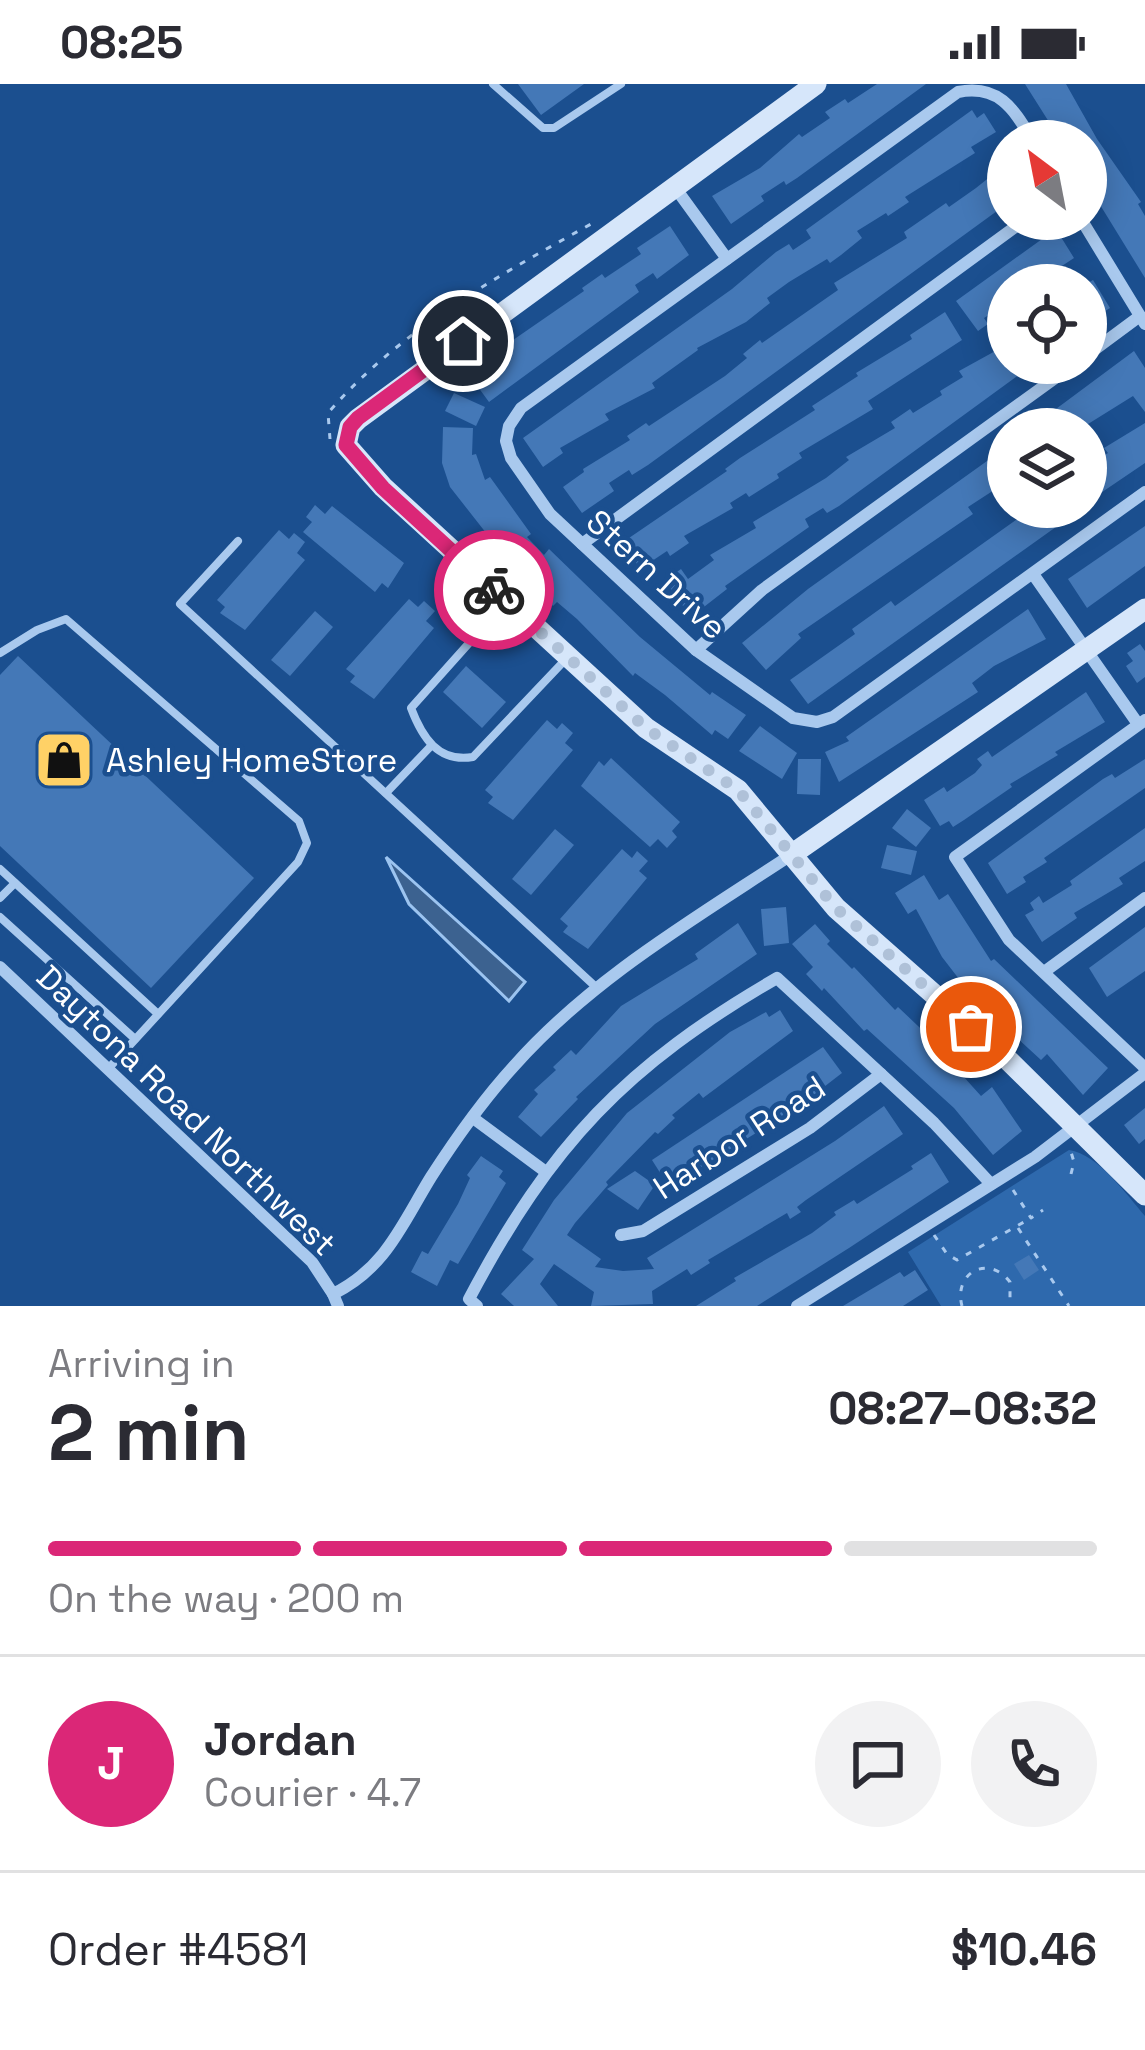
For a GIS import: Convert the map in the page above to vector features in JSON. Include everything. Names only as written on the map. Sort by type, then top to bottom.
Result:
[{"type":"street","points":[[816,84],[358,418],[338,438],[354,459],[646,728],[738,790],[836,908],[1077,1126],[1145,1196]]},
{"type":"street","points":[[674,186],[727,259],[958,92],[989,89],[1010,104],[1020,120]]},
{"type":"street","points":[[582,544],[998,240]]},
{"type":"street","points":[[1094,240],[1143,320],[1107,343]]},
{"type":"street","name":"Stern Drive","points":[[727,259],[521,408],[506,441],[512,458],[550,514],[696,650],[794,718],[817,722],[833,716],[1033,574]]},
{"type":"street","points":[[696,650],[762,590],[1047,384]]},
{"type":"street","points":[[797,1306],[992,1184],[1077,1126],[1145,1070],[1010,940],[955,857],[1142,722],[1033,574],[1145,492]]},
{"type":"street","points":[[335,1300],[389,1250],[473,1118],[539,1040],[597,988],[1145,609]]},
{"type":"street","points":[[1045,972],[1145,898]]},
{"type":"street","name":"Daytona Road Northwest","points":[[0,967],[312,1262],[335,1300]]},
{"type":"street","points":[[473,1302],[503,1235],[581,1128],[665,1049],[777,978],[992,1184]]},
{"type":"street","name":"Harbor Road","points":[[621,1235],[643,1232],[810,1128],[881,1074]]},
{"type":"street","points":[[473,1118],[546,1172]]},
{"type":"lane","points":[[493,84],[543,128],[554,128],[621,84]]},
{"type":"lane","points":[[238,541],[180,604],[597,988]]},
{"type":"lane","points":[[506,602],[411,708],[431,746],[457,760],[472,757],[567,658]]},
{"type":"lane","points":[[0,653],[66,619],[299,821],[307,843],[298,862],[108,1069]]},
{"type":"lane","points":[[386,794],[431,746]]},
{"type":"lane","points":[[0,869],[158,1014]]},
{"type":"lane","points":[[0,898],[15,883]]},
{"type":"lane","points":[[0,917],[135,1039]]},
{"type":"path","points":[[338,438],[328,412],[359,377],[480,288],[591,224]]},
{"type":"path","points":[[1071,1152],[1071,1174]]},
{"type":"path","points":[[1013,1190],[1031,1217]]},
{"type":"path","points":[[934,1235],[946,1254],[957,1261],[1043,1210]]},
{"type":"path","points":[[1018,1226],[1069,1306]]},
{"type":"path","points":[[962,1306],[961,1284],[972,1271],[984,1267],[998,1270],[1010,1282],[1010,1306]]},
{"type":"shaded area","points":[[386,857],[525,982],[509,1001],[409,904]]},
{"type":"shaded area","points":[[1069,1150],[1101,1167],[1145,1216],[1145,1306],[941,1306],[908,1252]]},
{"type":"building","points":[[518,84],[584,84],[541,115]]},
{"type":"building","points":[[877,84],[926,84],[797,178],[761,196],[764,201],[731,224],[712,196],[760,168],[799,134],[802,137],[830,118],[825,112]]},
{"type":"building","points":[[1025,84],[1066,84],[1086,120],[1048,120]]},
{"type":"building","points":[[972,110],[977,118],[984,113],[988,120],[987,137],[971,147],[975,153],[905,197],[909,202],[888,216],[857,231],[862,238],[830,263],[827,259],[789,282],[746,322],[697,348],[652,383],[655,388],[605,414],[609,420],[560,448],[563,453],[543,467],[523,438],[732,289],[776,252],[789,244],[793,250],[811,238],[806,230]]},
{"type":"building","points":[[1107,153],[1141,202],[1145,278],[1107,216]]},
{"type":"building","points":[[987,179],[987,218],[648,465],[609,483],[614,491],[582,513],[563,487],[583,469],[630,440],[627,436],[646,423],[649,426],[725,376],[760,340],[762,343],[838,290],[834,283],[907,238],[904,232],[946,203],[949,207]]},
{"type":"building","points":[[670,226],[689,255],[657,279],[653,273],[635,285],[639,292],[489,402],[467,372],[602,274],[605,278],[641,254],[637,248]]},
{"type":"building","points":[[1041,240],[1063,240],[1074,258],[1065,264],[1007,264]]},
{"type":"building","points":[[987,279],[987,325],[978,331],[956,301]]},
{"type":"building","points":[[945,312],[962,340],[868,401],[873,409],[799,453],[802,458],[777,474],[779,478],[749,497],[746,493],[730,503],[733,508],[684,536],[689,543],[640,569],[628,550],[634,546],[629,538],[815,410],[812,406]]},
{"type":"building","points":[[1134,351],[1145,368],[1145,412],[1133,396],[1107,412],[1107,408],[1057,408],[1090,384],[1107,384],[1107,371]]},
{"type":"building","points":[[987,356],[987,384],[1006,384],[839,506],[827,513],[823,508],[805,519],[809,527],[725,586],[691,617],[670,588],[675,584],[670,577],[681,569],[688,579],[714,560],[710,555],[756,528],[753,522],[826,478],[849,460],[846,457],[895,428],[891,422],[942,395],[940,391],[963,377],[959,371]]},
{"type":"building","points":[[454,393],[485,407],[476,426],[445,411]]},
{"type":"building","points":[[1145,423],[1145,463],[1107,489],[1107,446]]},
{"type":"building","points":[[443,427],[473,428],[472,455],[476,454],[485,480],[490,477],[531,534],[527,537],[544,555],[549,549],[640,637],[710,695],[746,715],[728,739],[715,730],[712,735],[665,695],[635,673],[633,676],[577,619],[557,602],[553,606],[521,576],[526,571],[510,560],[494,536],[490,538],[450,487],[442,463]]},
{"type":"building","points":[[987,461],[987,495],[968,507],[973,514],[798,634],[801,638],[766,670],[742,643],[808,589]]},
{"type":"building","points":[[315,505],[325,514],[332,506],[404,563],[388,588],[382,583],[375,592],[303,532],[312,522],[306,517]]},
{"type":"building","points":[[1145,526],[1145,566],[1087,608],[1068,579]]},
{"type":"building","points":[[1005,528],[1055,528],[808,704],[790,680],[855,634],[852,629],[891,601],[895,606]]},
{"type":"building","points":[[279,530],[289,539],[294,533],[305,542],[297,553],[305,560],[245,630],[220,613],[225,607],[217,600]]},
{"type":"building","points":[[409,599],[418,607],[424,601],[435,611],[426,621],[434,628],[374,699],[350,682],[355,676],[346,669]]},
{"type":"building","points":[[1028,609],[1046,639],[994,666],[972,683],[978,692],[839,782],[825,752],[849,741],[846,737]]},
{"type":"building","points":[[315,611],[333,627],[290,676],[271,660]]},
{"type":"building","points":[[1140,644],[1145,651],[1145,677],[1137,683],[1126,666],[1133,661],[1127,653]]},
{"type":"building","name":"Ashley HomeStore","points":[[18,656],[254,878],[151,988],[0,846],[0,675]]},
{"type":"building","points":[[466,666],[506,702],[482,728],[443,692]]},
{"type":"building","points":[[1086,692],[1105,722],[1055,752],[1058,755],[953,827],[949,821],[940,826],[924,800],[944,787],[947,792],[975,773],[982,765],[977,759],[988,751],[992,757]]},
{"type":"building","points":[[547,720],[557,729],[562,723],[573,733],[565,743],[573,750],[513,820],[488,803],[493,797],[485,790]]},
{"type":"building","points":[[760,726],[797,753],[782,779],[739,751]]},
{"type":"building","points":[[611,758],[680,822],[672,831],[677,837],[667,848],[658,839],[650,847],[581,786],[599,761],[604,766]]},
{"type":"building","points":[[798,759],[821,759],[820,795],[797,794]]},
{"type":"building","points":[[1145,759],[1145,788],[1044,858],[1047,862],[1007,894],[988,863],[1103,779],[1112,774],[1115,778]]},
{"type":"building","points":[[907,809],[931,828],[916,847],[892,828]]},
{"type":"building","points":[[1145,828],[1145,861],[1119,878],[1123,884],[1074,913],[1077,918],[1042,942],[1025,915],[1034,910],[1030,903],[1039,896],[1043,903],[1072,885],[1070,881]]},
{"type":"building","points":[[555,829],[574,845],[531,895],[512,879]]},
{"type":"building","points":[[887,845],[917,851],[911,875],[881,868]]},
{"type":"building","points":[[622,849],[632,858],[637,851],[648,861],[639,871],[647,878],[588,949],[563,932],[568,926],[560,919]]},
{"type":"building","points":[[924,875],[939,900],[948,894],[991,961],[1108,1068],[1083,1095],[1047,1054],[1041,1060],[989,1012],[993,1008],[988,1002],[963,977],[959,979],[942,957],[916,909],[908,914],[895,893]]},
{"type":"building","points":[[786,907],[789,943],[764,946],[761,909]]},
{"type":"building","points":[[738,923],[757,954],[655,1024],[576,1097],[541,1137],[518,1117],[538,1094],[534,1090],[571,1050],[576,1055],[621,1006],[698,959],[695,954]]},
{"type":"building","points":[[815,924],[852,969],[957,1063],[954,1066],[981,1096],[992,1087],[1022,1131],[993,1155],[954,1108],[864,1031],[824,988],[822,991],[806,974],[813,967],[792,944]]},
{"type":"building","points":[[1145,927],[1145,971],[1107,997],[1089,968]]},
{"type":"building","points":[[780,1010],[793,1031],[703,1098],[699,1093],[672,1115],[675,1118],[606,1182],[575,1223],[567,1235],[601,1259],[595,1267],[654,1269],[647,1258],[884,1106],[903,1134],[806,1200],[797,1207],[801,1212],[790,1219],[787,1213],[691,1275],[687,1269],[652,1291],[653,1304],[591,1306],[594,1292],[554,1264],[540,1284],[558,1306],[514,1306],[501,1294],[534,1259],[522,1250],[554,1200],[627,1113],[730,1032],[766,1012],[769,1017]]},
{"type":"building","points":[[823,1047],[842,1073],[798,1107],[669,1187],[652,1160]]},
{"type":"building","points":[[1145,1108],[1145,1139],[1139,1144],[1124,1125]]},
{"type":"building","points":[[931,1153],[949,1182],[849,1248],[757,1306],[696,1306],[812,1233],[834,1212],[854,1200],[857,1204],[913,1169]]},
{"type":"building","points":[[481,1156],[503,1171],[499,1177],[506,1183],[458,1264],[450,1260],[437,1286],[411,1272],[422,1251],[428,1254]]},
{"type":"building","points":[[635,1171],[655,1185],[638,1210],[607,1189]]},
{"type":"building","points":[[1029,1255],[1039,1270],[1024,1280],[1014,1264]]},
{"type":"building","points":[[915,1270],[928,1290],[903,1306],[843,1306],[900,1272],[904,1277]]},
{"type":"way so far","points":[[494,590],[646,728],[738,790],[836,908],[971,1027]]},
{"type":"place","name":"Ashley HomeStore","points":[[64,760]]},
{"type":"route","points":[[463,341],[358,418],[346,436],[346,445],[383,488],[494,590]]}]
